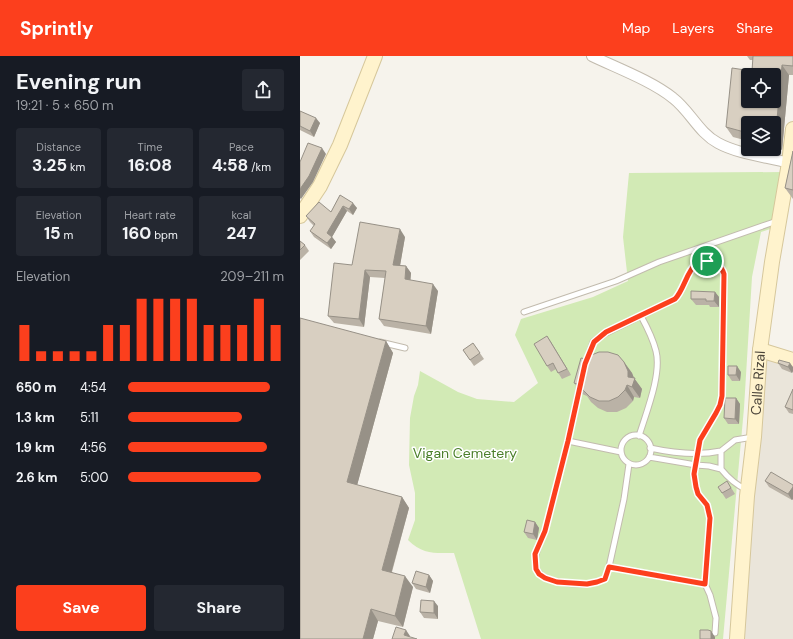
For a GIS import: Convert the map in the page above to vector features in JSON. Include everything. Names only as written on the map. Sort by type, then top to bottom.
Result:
[{"type":"main road","points":[[301,212],[320,186],[340,145],[375,56]]},
{"type":"main road","name":"Calle Rizal","points":[[737,639],[760,350],[778,221],[789,163],[793,129]]},
{"type":"main road","points":[[760,350],[793,360]]},
{"type":"street","points":[[592,56],[665,92],[683,107],[706,135],[718,143],[732,149],[789,163]]},
{"type":"lane","points":[[524,312],[616,281],[659,262],[778,221]]},
{"type":"lane","points":[[583,371],[594,342],[606,332],[675,299],[679,295],[692,268],[698,262],[715,262],[721,267],[724,274],[722,396],[720,405],[700,440],[694,474],[698,494],[707,505],[710,518],[705,584],[716,618],[715,633]]},
{"type":"lane","points":[[639,436],[656,377],[658,362],[656,351],[641,316]]},
{"type":"lane","points":[[375,340],[405,348]]},
{"type":"lane","points":[[582,379],[545,531],[535,554],[536,569],[539,574],[545,578],[557,582],[587,584],[605,579],[624,499],[629,464]]},
{"type":"lane","points":[[634,436],[644,438],[650,448],[649,457],[646,461],[639,465],[629,464],[625,461],[621,452],[622,445],[625,440],[634,436]]},
{"type":"lane","points":[[650,448],[669,452],[710,454],[721,451],[735,440],[754,437]]},
{"type":"lane","points":[[568,441],[621,452]]},
{"type":"lane","points":[[721,451],[721,470]]},
{"type":"lane","points":[[649,457],[709,466],[721,470],[737,485],[748,490]]},
{"type":"lane","points":[[609,567],[705,584]]},
{"type":"shaded area","points":[[760,350],[793,360],[793,639],[737,639]]},
{"type":"green space","name":"Vigan Cemetery","points":[[783,172],[773,228],[761,232],[752,277],[744,408],[723,639],[481,639],[454,553],[435,553],[424,551],[408,540],[415,520],[415,493],[409,465],[410,418],[420,371],[458,392],[477,399],[514,402],[538,383],[515,335],[521,319],[593,297],[628,281],[623,237],[629,173]]},
{"type":"building","points":[[753,56],[793,56],[793,66],[782,65],[781,76],[781,68],[752,68]]},
{"type":"building","points":[[732,68],[741,69],[741,108],[778,108],[777,116],[741,116],[741,131],[726,127]]},
{"type":"building","points":[[300,111],[316,118],[310,131],[300,126]]},
{"type":"building","points":[[308,143],[322,148],[309,176],[300,189],[300,162]]},
{"type":"building","points":[[793,151],[793,190],[785,188]]},
{"type":"building","points":[[340,195],[353,203],[349,209],[343,206],[327,233],[332,237],[327,243],[310,231],[315,224],[306,216],[319,202],[331,212]]},
{"type":"building","points":[[360,222],[400,229],[393,265],[406,266],[405,279],[433,284],[426,326],[379,319],[386,271],[365,270],[359,319],[328,316],[334,263],[352,265]]},
{"type":"building","points":[[300,241],[305,245],[300,250]]},
{"type":"building","points":[[691,291],[715,292],[714,301],[706,301],[706,299],[691,299]]},
{"type":"building","points":[[300,318],[386,341],[347,482],[402,497],[382,570],[405,576],[395,616],[371,609],[363,639],[300,639]]},
{"type":"building","points":[[547,336],[567,369],[558,373],[553,363],[547,366],[534,344]]},
{"type":"building","points":[[473,343],[480,353],[470,360],[463,350]]},
{"type":"building","points":[[599,352],[608,352],[618,355],[624,362],[628,371],[628,377],[635,378],[632,387],[627,385],[625,390],[618,397],[609,401],[599,401],[590,397],[583,390],[581,385],[574,383],[581,358],[586,359],[589,356]]},
{"type":"building","points":[[779,360],[790,363],[788,367],[778,363]]},
{"type":"building","points":[[728,366],[737,366],[736,375],[728,375]]},
{"type":"building","points":[[793,389],[793,410],[785,407]]},
{"type":"building","points":[[725,398],[736,398],[735,419],[724,418]]},
{"type":"building","points":[[771,472],[793,485],[788,494],[765,481]]},
{"type":"building","points":[[727,481],[731,488],[722,493],[718,487]]},
{"type":"building","points":[[527,520],[535,522],[533,534],[524,532]]},
{"type":"building","points":[[416,571],[429,575],[426,587],[412,583]]},
{"type":"building","points":[[421,600],[434,601],[434,613],[420,612]]},
{"type":"building","points":[[396,627],[406,630],[404,635],[417,639],[392,639]]},
{"type":"building","points":[[700,630],[711,631],[711,639],[700,639]]},
{"type":"route","points":[[707,261],[715,262],[721,267],[724,274],[722,396],[720,405],[708,429],[700,440],[694,474],[698,494],[707,505],[710,518],[705,584],[609,567],[605,579],[587,584],[557,582],[545,578],[539,574],[536,569],[535,554],[545,531],[568,441],[585,364],[591,347],[594,342],[606,332],[675,299],[679,295],[692,268],[698,262],[707,261]]}]
